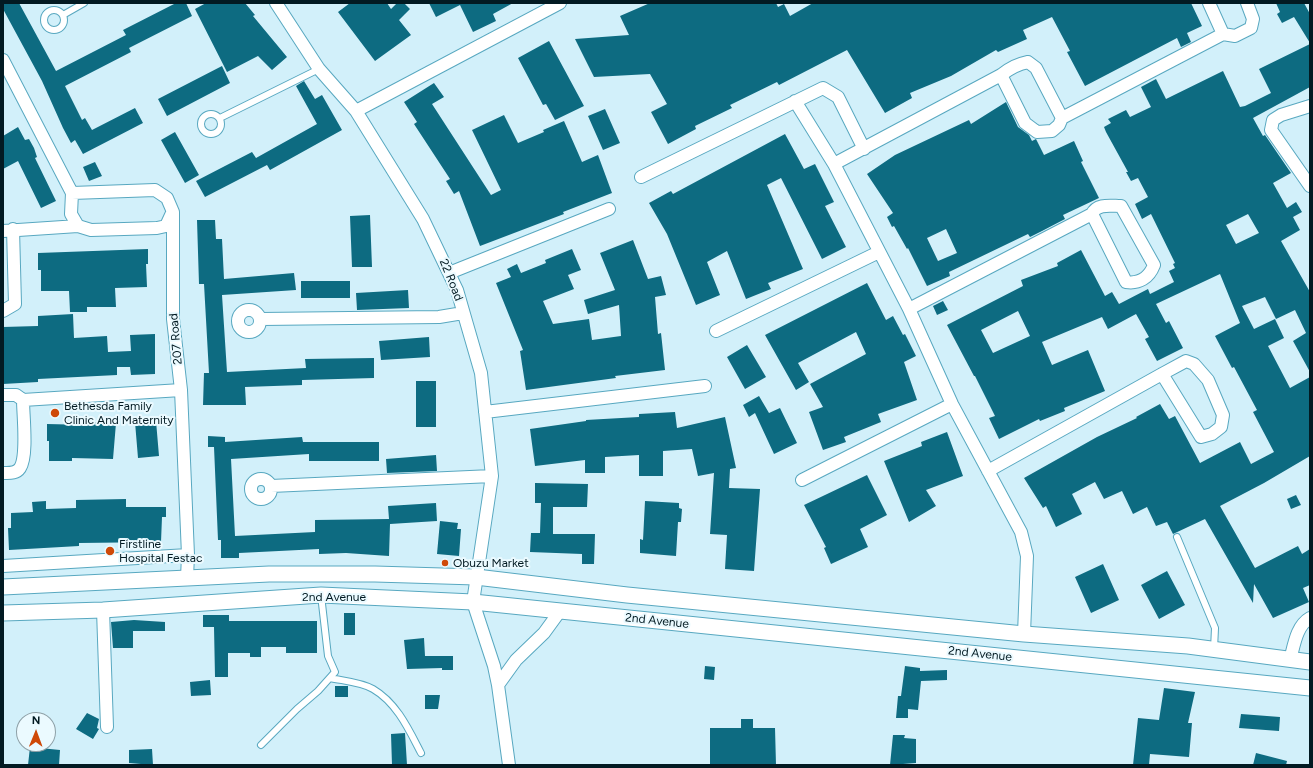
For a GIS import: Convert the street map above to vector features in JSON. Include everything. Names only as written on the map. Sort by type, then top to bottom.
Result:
[{"type":"street","name":"22 Road","points":[[276,3],[319,69],[356,111],[423,219],[457,290],[481,373],[492,476],[473,602]]},
{"type":"street","points":[[356,111],[560,3]]},
{"type":"street","points":[[1209,3],[1223,34]]},
{"type":"street","points":[[1001,75],[1025,123],[1037,132],[1052,131],[1059,125],[1062,118],[1223,34],[1235,36],[1251,28],[1253,19],[1247,3]]},
{"type":"street","points":[[3,60],[72,193],[71,214],[78,226]]},
{"type":"street","points":[[834,164],[1001,75],[1009,68],[1019,63],[1028,62],[1036,68],[1062,118]]},
{"type":"street","points":[[641,177],[823,88],[838,97],[864,149]]},
{"type":"street","points":[[795,101],[834,164],[909,309],[952,404],[1021,532],[1027,556],[1024,634]]},
{"type":"street","points":[[1309,109],[1281,115],[1273,120],[1271,130],[1310,186]]},
{"type":"street","points":[[3,311],[15,304],[8,230],[78,226],[91,230],[156,228],[166,226],[173,212],[167,198],[155,190],[72,193]]},
{"type":"street","points":[[909,309],[1092,214],[1094,210],[1103,205],[1121,206],[1154,265],[1151,274],[1134,284],[1126,282],[1092,214]]},
{"type":"street","points":[[449,273],[609,209]]},
{"type":"street","name":"207 Road","points":[[173,212],[173,319],[181,390],[188,555],[187,578]]},
{"type":"street","points":[[716,331],[879,252]]},
{"type":"street","points":[[260,319],[439,318],[463,313]]},
{"type":"street","points":[[988,471],[1162,374],[1186,361],[1194,364],[1208,380],[1223,415],[1221,427],[1212,434],[1201,437],[1162,374]]},
{"type":"street","points":[[485,412],[705,386]]},
{"type":"street","points":[[3,395],[16,395],[23,400],[181,390]]},
{"type":"street","points":[[3,473],[13,473],[20,469],[24,457],[23,400]]},
{"type":"street","points":[[802,480],[952,404]]},
{"type":"street","points":[[271,486],[492,476]]},
{"type":"street","points":[[3,566],[188,555]]},
{"type":"street","name":"2nd Avenue","points":[[3,587],[269,574],[375,574],[476,577],[627,595],[1024,634],[1188,646],[1310,662]]},
{"type":"street","name":"2nd Avenue","points":[[3,613],[103,610],[321,595],[473,602],[1310,688]]},
{"type":"street","points":[[473,602],[494,666],[509,765]]},
{"type":"street","points":[[103,610],[107,727]]},
{"type":"street","points":[[498,685],[516,660],[544,634],[560,611]]},
{"type":"street","points":[[1290,660],[1297,634],[1304,622],[1310,618]]},
{"type":"lane","points":[[62,15],[84,3]]},
{"type":"lane","points":[[220,118],[319,69]]},
{"type":"lane","points":[[1177,537],[1215,628],[1214,650]]},
{"type":"lane","points":[[261,745],[335,672],[328,656],[321,595]]},
{"type":"lane","points":[[330,678],[372,688],[386,700],[403,719],[421,753]]},
{"type":"building","points":[[3,3],[19,3],[56,71],[126,35],[123,30],[176,3],[186,3],[192,16],[129,48],[131,52],[65,86],[82,120],[85,118],[92,130],[135,108],[143,123],[83,154],[75,140],[71,143],[63,128],[42,81],[3,9]]},
{"type":"building","points":[[206,3],[245,3],[255,15],[253,16],[287,57],[272,70],[258,56],[227,72],[195,9]]},
{"type":"building","points":[[350,3],[387,3],[391,9],[397,3],[404,3],[410,9],[399,20],[411,35],[375,61],[338,12]]},
{"type":"building","points":[[429,3],[513,3],[493,14],[496,21],[473,32],[460,5],[436,17]]},
{"type":"building","points":[[650,3],[776,3],[778,7],[784,4],[790,16],[813,3],[1191,3],[1202,26],[1187,33],[1191,42],[1181,47],[1177,38],[1085,86],[1067,52],[1070,51],[1052,17],[1023,30],[1027,39],[998,52],[996,50],[951,76],[910,93],[912,98],[885,113],[847,50],[779,85],[777,82],[730,105],[732,108],[695,126],[696,129],[668,144],[651,112],[667,104],[650,74],[594,77],[575,39],[629,35],[620,16]]},
{"type":"building","points":[[1276,3],[1304,3],[1310,14],[1310,43],[1294,17],[1282,23],[1277,14],[1280,12]]},
{"type":"building","points":[[549,41],[584,106],[555,120],[546,104],[543,105],[518,58]]},
{"type":"building","points":[[1310,44],[1310,87],[1253,118],[1263,136],[1265,135],[1291,173],[1273,183],[1287,208],[1296,202],[1302,212],[1293,217],[1300,230],[1281,241],[1310,292],[1310,372],[1293,341],[1306,333],[1295,310],[1276,319],[1265,297],[1242,306],[1254,329],[1275,319],[1284,338],[1268,346],[1290,388],[1310,377],[1310,456],[1264,483],[1220,506],[1255,568],[1298,546],[1302,554],[1310,549],[1310,585],[1303,588],[1309,602],[1273,618],[1254,584],[1253,603],[1205,519],[1173,534],[1167,522],[1156,526],[1147,507],[1133,514],[1122,491],[1104,499],[1095,482],[1072,494],[1082,514],[1056,527],[1046,506],[1043,508],[1024,478],[1097,437],[1137,418],[1136,417],[1160,404],[1169,419],[1175,416],[1200,463],[1240,442],[1251,464],[1274,452],[1253,412],[1257,410],[1234,367],[1232,368],[1215,336],[1240,323],[1220,274],[1156,304],[1166,323],[1169,321],[1183,348],[1157,361],[1145,339],[1149,337],[1136,314],[1108,329],[1102,317],[1042,342],[1052,365],[1088,350],[1105,391],[1064,408],[1065,411],[1040,421],[1039,419],[999,439],[989,418],[995,416],[947,325],[1023,286],[1021,280],[1058,266],[1057,263],[1081,250],[1105,296],[1112,292],[1119,304],[1148,289],[1150,294],[1174,282],[1169,271],[1175,268],[1173,264],[1175,263],[1151,214],[1142,219],[1135,204],[1148,197],[1138,178],[1131,181],[1126,172],[1128,172],[1104,127],[1111,123],[1108,119],[1126,110],[1130,117],[1151,107],[1141,87],[1156,79],[1166,99],[1223,71],[1240,107],[1245,106],[1271,93],[1259,69]],"holes":[[[1248,214],[1259,233],[1236,244],[1226,225]],[[1018,311],[1030,336],[993,353],[981,330]]]},
{"type":"building","points":[[222,66],[230,83],[167,116],[158,99]]},
{"type":"building","points":[[304,81],[315,99],[322,95],[342,130],[270,170],[267,165],[205,197],[196,181],[252,152],[256,158],[317,124],[296,86]]},
{"type":"building","points":[[434,83],[444,97],[432,104],[491,195],[501,190],[472,130],[504,115],[518,143],[544,132],[543,130],[564,121],[582,162],[598,155],[612,193],[563,212],[564,214],[480,246],[459,191],[454,194],[446,181],[450,179],[414,124],[417,122],[404,102]]},
{"type":"building","points":[[1006,102],[1018,127],[1029,135],[1032,141],[1036,139],[1044,155],[1074,141],[1083,161],[1081,162],[1099,198],[1063,215],[1065,219],[1042,231],[1030,237],[1028,234],[949,272],[950,276],[927,286],[908,248],[907,249],[894,226],[892,227],[887,217],[893,213],[867,174],[895,155],[969,120],[971,124]],"holes":[[[946,229],[957,253],[938,261],[927,238]]]},
{"type":"building","points":[[605,109],[620,143],[603,150],[588,116]]},
{"type":"building","points":[[18,127],[25,140],[29,139],[34,148],[37,157],[35,158],[56,201],[41,208],[18,161],[3,169],[3,136]]},
{"type":"building","points":[[175,132],[199,175],[185,183],[161,140]]},
{"type":"building","points":[[785,134],[804,169],[815,164],[834,202],[825,206],[846,247],[822,259],[781,178],[767,185],[803,269],[768,283],[771,289],[746,299],[727,251],[707,262],[720,295],[696,305],[667,234],[649,203],[671,191],[673,194]]},
{"type":"building","points":[[95,162],[102,176],[89,181],[83,167]]},
{"type":"building","points":[[370,215],[372,267],[352,267],[350,216]]},
{"type":"building","points":[[197,220],[215,220],[216,239],[222,239],[224,279],[294,273],[296,290],[222,295],[227,372],[306,368],[305,359],[374,358],[374,378],[302,380],[302,385],[245,387],[246,405],[203,405],[204,373],[209,373],[204,284],[199,284]]},
{"type":"building","points":[[633,240],[648,279],[661,276],[666,295],[655,297],[658,334],[661,333],[665,370],[526,390],[520,351],[523,350],[496,283],[511,277],[507,269],[517,264],[521,273],[546,263],[545,260],[572,249],[581,270],[568,275],[574,289],[543,301],[553,324],[589,319],[592,340],[621,336],[619,305],[588,314],[584,300],[615,290],[600,253]]},
{"type":"building","points":[[148,249],[148,264],[146,264],[147,287],[115,288],[116,307],[87,307],[87,312],[70,312],[69,291],[41,291],[41,270],[38,270],[38,253]]},
{"type":"building","points":[[301,281],[350,281],[350,298],[301,298]]},
{"type":"building","points":[[867,283],[886,320],[893,316],[903,335],[905,334],[916,356],[904,362],[917,400],[878,414],[881,422],[844,437],[846,442],[823,450],[809,412],[823,407],[810,384],[866,354],[856,332],[798,363],[809,382],[796,390],[765,335]]},
{"type":"building","points":[[408,290],[409,308],[357,310],[356,293]]},
{"type":"building","points":[[943,301],[948,310],[937,315],[933,306]]},
{"type":"building","points":[[73,314],[74,338],[107,336],[108,352],[131,351],[130,335],[155,334],[155,374],[131,375],[130,367],[117,367],[117,375],[38,379],[38,382],[3,384],[3,327],[38,326],[38,316]]},
{"type":"building","points":[[429,337],[430,357],[381,360],[379,341]]},
{"type":"building","points":[[747,345],[766,377],[745,389],[727,357]]},
{"type":"building","points":[[416,381],[436,381],[436,427],[416,427]]},
{"type":"building","points":[[759,396],[769,413],[780,408],[797,443],[774,454],[755,413],[749,417],[743,405]]},
{"type":"building","points":[[675,412],[677,428],[725,417],[736,468],[730,469],[729,488],[760,489],[754,571],[725,569],[727,535],[710,534],[714,473],[698,476],[692,449],[663,451],[663,476],[639,476],[639,455],[605,457],[605,473],[585,473],[585,460],[535,466],[530,429],[586,420],[639,417],[639,414]]},
{"type":"building","points":[[156,421],[159,456],[138,458],[135,422]]},
{"type":"building","points":[[89,422],[116,423],[113,459],[72,458],[72,461],[49,461],[47,424],[89,425]]},
{"type":"building","points":[[947,432],[963,476],[926,490],[936,506],[909,522],[884,461],[922,446],[921,442]]},
{"type":"building","points":[[208,436],[225,437],[225,442],[302,437],[303,442],[379,442],[379,461],[309,461],[309,454],[231,459],[235,536],[315,532],[315,520],[389,519],[388,506],[436,503],[437,521],[390,524],[389,556],[346,553],[319,554],[319,549],[239,553],[239,558],[221,558],[221,540],[218,540],[214,447],[208,447]]},
{"type":"building","points":[[436,455],[437,471],[387,473],[386,459]]},
{"type":"building","points":[[867,475],[887,515],[860,529],[868,547],[831,564],[824,548],[826,547],[804,505]]},
{"type":"building","points":[[535,483],[588,484],[587,507],[553,507],[553,534],[595,534],[594,564],[582,564],[582,554],[530,552],[531,533],[540,533],[541,503],[535,503]]},
{"type":"building","points":[[1296,495],[1301,505],[1291,509],[1287,499]]},
{"type":"building","points":[[126,499],[126,507],[166,507],[166,517],[162,517],[161,542],[79,543],[79,546],[9,550],[8,528],[11,528],[11,513],[33,512],[32,502],[46,501],[46,509],[76,508],[76,500]]},
{"type":"building","points":[[645,501],[679,503],[679,508],[682,509],[681,522],[678,522],[676,556],[640,553],[640,539],[643,540]]},
{"type":"building","points":[[440,521],[458,523],[457,529],[461,529],[459,556],[437,554]]},
{"type":"building","points":[[1103,564],[1119,600],[1091,613],[1075,577]]},
{"type":"building","points":[[1167,571],[1185,605],[1159,619],[1141,585]]},
{"type":"building","points":[[344,613],[355,613],[355,635],[344,635]]},
{"type":"building","points":[[203,615],[229,615],[229,621],[317,621],[317,653],[286,653],[286,647],[261,647],[261,657],[250,657],[250,653],[228,653],[228,677],[215,677],[214,627],[203,627]]},
{"type":"building","points":[[134,620],[165,622],[165,631],[133,631],[133,648],[113,648],[111,622]]},
{"type":"building","points":[[424,638],[425,656],[453,656],[453,670],[442,670],[442,668],[407,669],[404,640]]},
{"type":"building","points":[[705,666],[715,667],[714,680],[704,679]]},
{"type":"building","points":[[905,666],[920,668],[920,671],[947,670],[947,680],[921,681],[918,710],[908,709],[908,718],[896,718],[898,696],[901,696]]},
{"type":"building","points":[[210,680],[211,695],[191,696],[190,682]]},
{"type":"building","points":[[335,686],[348,686],[348,697],[335,697]]},
{"type":"building","points":[[1164,688],[1195,692],[1188,723],[1192,723],[1189,757],[1150,754],[1149,765],[1133,765],[1138,718],[1159,720]]},
{"type":"building","points":[[425,695],[440,695],[438,709],[425,709]]},
{"type":"building","points":[[87,713],[99,719],[97,728],[99,729],[93,739],[76,729]]},
{"type":"building","points":[[1241,714],[1280,717],[1279,731],[1239,728]]},
{"type":"building","points":[[741,719],[753,719],[753,728],[775,728],[776,765],[710,765],[710,728],[741,728]]},
{"type":"building","points":[[405,733],[407,765],[392,765],[391,734]]},
{"type":"building","points":[[893,735],[905,735],[904,738],[916,739],[916,763],[890,765]]},
{"type":"building","points":[[152,749],[153,765],[129,763],[129,750]]},
{"type":"building","points":[[56,750],[60,750],[59,765],[28,765],[29,752],[56,752]]},
{"type":"building","points":[[1256,753],[1287,761],[1286,765],[1253,765]]},
{"type":"place","name":"Bethesda Family Clinic And Maternity","points":[[55,413]]},
{"type":"place","name":"Firstline Hospital Festac","points":[[110,551]]},
{"type":"place","name":"Obuzu Market","points":[[445,563]]}]
